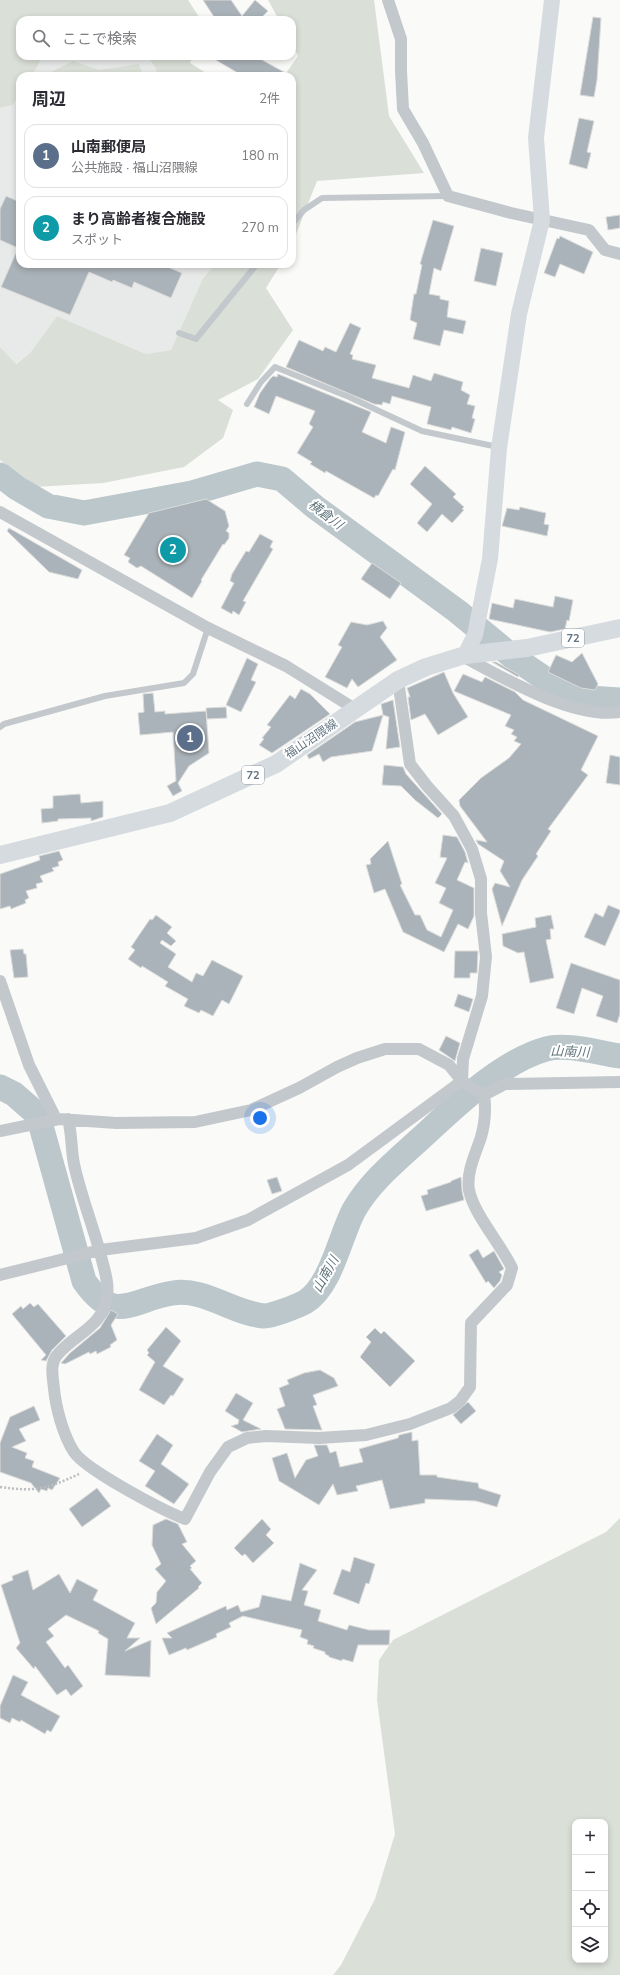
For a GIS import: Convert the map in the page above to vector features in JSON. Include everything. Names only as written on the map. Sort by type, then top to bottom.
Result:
[{"type":"main road","name":"福山沼隈線","points":[[0,856],[170,812],[276,764],[398,680],[426,667],[465,655],[526,648],[620,628]]},
{"type":"street","points":[[388,0],[401,39],[401,71],[404,109],[423,143],[448,196],[542,220],[589,230],[605,250],[620,254]]},
{"type":"street","points":[[552,0],[536,138],[542,220],[519,314],[499,448],[490,559],[475,635],[464,657],[561,703],[586,711],[604,713],[620,712]]},
{"type":"street","points":[[0,512],[208,628],[286,666],[355,709]]},
{"type":"street","points":[[398,680],[410,764],[427,786],[454,816],[472,849],[481,879],[481,913],[486,957],[482,996],[463,1059],[462,1081]]},
{"type":"street","points":[[0,981],[29,1065],[54,1115],[54,1120]]},
{"type":"street","points":[[0,1131],[54,1120],[68,1119],[116,1123],[202,1120],[251,1110],[299,1088],[350,1061],[386,1050],[419,1049],[449,1065],[462,1081],[484,1094],[486,1106],[482,1135],[470,1170],[470,1190],[482,1219],[512,1268],[507,1285],[471,1323],[470,1387],[460,1401],[452,1408],[410,1424],[366,1435],[319,1438],[266,1436],[247,1438],[228,1447],[210,1472],[185,1519],[162,1510],[92,1467],[74,1453],[66,1435],[55,1397],[52,1365],[58,1354],[92,1326],[101,1315],[107,1297],[100,1250],[74,1164],[68,1119]]},
{"type":"street","points":[[0,1275],[100,1250],[196,1238],[248,1220],[348,1165],[462,1081]]},
{"type":"street","points":[[484,1094],[505,1084],[620,1082]]},
{"type":"lane","points":[[296,219],[304,210],[322,198],[448,196]]},
{"type":"lane","points":[[179,333],[196,339],[254,268]]},
{"type":"lane","points":[[247,404],[261,382],[276,367],[349,397],[422,431],[499,448]]},
{"type":"lane","points":[[0,727],[4,724],[105,696],[184,682],[193,674],[208,628]]},
{"type":"path","points":[[0,1487],[24,1491],[54,1486],[92,1467]]},
{"type":"shaded area","points":[[0,0],[188,0],[198,16],[16,16],[16,60],[41,60],[34,72],[16,72],[16,100],[13,105],[0,108]]},
{"type":"shaded area","points":[[268,0],[374,0],[389,116],[424,173],[317,181],[296,234],[296,72],[287,72],[298,56],[296,52],[296,16],[277,16]]},
{"type":"shaded area","points":[[41,60],[150,60],[156,72],[34,72]]},
{"type":"shaded area","points":[[150,60],[191,60],[190,63],[205,72],[156,72]]},
{"type":"shaded area","points":[[73,61],[99,70],[139,64],[142,72],[51,72]]},
{"type":"shaded area","points":[[16,100],[16,268],[212,268],[203,278],[171,350],[146,354],[57,316],[30,353],[15,364],[0,347],[0,108],[13,105]]},
{"type":"shaded area","points":[[212,268],[278,268],[266,288],[293,330],[258,379],[218,400],[233,410],[223,438],[184,467],[103,483],[34,487],[0,460],[0,347],[16,364],[30,353],[57,316],[146,354],[171,350],[203,278]]},
{"type":"shaded area","points":[[620,1518],[620,1975],[333,1975],[341,1965],[375,1899],[395,1834],[377,1700],[379,1660],[393,1640],[606,1532]]},
{"type":"building","points":[[203,0],[231,0],[242,16],[213,16]]},
{"type":"building","points":[[255,0],[268,11],[263,16],[242,16]]},
{"type":"building","points":[[593,17],[601,18],[597,80],[594,97],[580,95]]},
{"type":"building","points":[[216,60],[262,60],[284,72],[236,72]]},
{"type":"building","points":[[579,118],[594,121],[587,152],[591,153],[587,169],[569,164]]},
{"type":"building","points":[[6,196],[16,200],[16,247],[0,240],[0,209]]},
{"type":"building","points":[[620,215],[620,228],[608,230],[606,217]]},
{"type":"building","points":[[433,220],[454,226],[441,271],[434,268],[429,294],[440,296],[440,299],[449,301],[447,317],[466,321],[463,334],[444,330],[440,346],[413,339],[417,323],[410,320],[414,294],[416,294],[422,265],[420,264]]},
{"type":"building","points":[[560,236],[593,252],[584,274],[560,264],[555,277],[544,273],[557,238],[559,239]]},
{"type":"building","points":[[481,248],[503,253],[496,286],[474,281]]},
{"type":"building","points":[[16,253],[16,268],[170,268],[182,273],[171,298],[134,282],[132,288],[113,280],[112,282],[89,272],[70,315],[1,287]]},
{"type":"building","points":[[350,323],[361,328],[350,354],[353,355],[352,359],[376,365],[372,378],[409,388],[413,375],[431,381],[434,373],[463,382],[461,390],[470,395],[467,404],[475,406],[472,418],[475,419],[471,433],[452,427],[451,430],[427,424],[431,407],[392,396],[390,404],[383,402],[382,405],[374,404],[286,367],[299,340],[323,351],[325,347],[336,352]]},
{"type":"building","points":[[278,374],[371,412],[362,432],[386,443],[391,427],[405,432],[395,470],[393,469],[378,496],[376,495],[374,498],[326,471],[325,473],[310,464],[312,462],[297,453],[313,427],[309,424],[315,411],[276,396],[269,414],[254,407],[260,393],[270,379],[273,376],[277,377]]},
{"type":"building","points":[[425,466],[456,494],[453,497],[464,507],[462,509],[464,510],[452,523],[442,514],[427,532],[417,523],[432,504],[410,484]]},
{"type":"building","points":[[206,499],[225,511],[229,526],[226,531],[229,533],[229,538],[224,545],[223,544],[192,598],[141,566],[137,568],[128,562],[130,558],[124,555],[149,513]]},
{"type":"building","points":[[520,507],[546,513],[544,524],[549,525],[547,536],[502,526],[507,508],[519,510]]},
{"type":"building","points":[[9,528],[82,570],[78,579],[49,572],[7,531]]},
{"type":"building","points":[[260,534],[273,541],[270,547],[273,549],[243,601],[246,602],[239,615],[233,611],[232,614],[221,608],[234,583],[230,581],[232,574],[246,551],[249,552]]},
{"type":"building","points":[[372,563],[401,583],[390,599],[361,579]]},
{"type":"building","points":[[555,596],[573,600],[569,621],[567,620],[565,629],[550,632],[489,619],[492,603],[513,608],[515,599],[553,607]]},
{"type":"building","points":[[383,621],[387,628],[380,637],[397,660],[358,687],[352,679],[347,688],[325,677],[342,647],[338,645],[351,622],[367,625]]},
{"type":"building","points":[[582,653],[598,684],[595,690],[581,688],[548,672],[556,655],[572,662]]},
{"type":"building","points":[[247,658],[258,664],[251,680],[256,682],[241,712],[226,705]]},
{"type":"building","points":[[492,662],[496,662],[519,675],[518,677]]},
{"type":"building","points":[[444,672],[453,693],[468,717],[438,735],[425,714],[411,720],[408,697],[410,697],[407,688]]},
{"type":"building","points":[[463,674],[482,682],[485,677],[515,692],[523,700],[598,736],[581,770],[588,775],[548,829],[551,831],[536,854],[538,856],[522,880],[502,926],[492,889],[495,883],[510,887],[500,871],[504,861],[478,844],[476,840],[487,842],[460,806],[459,800],[481,778],[509,758],[521,744],[514,741],[517,737],[511,734],[514,730],[505,726],[511,715],[454,691]]},
{"type":"building","points":[[301,689],[310,694],[330,714],[272,753],[259,745],[264,739],[262,738],[271,727],[267,725],[290,695],[295,699]]},
{"type":"building","points":[[153,693],[155,712],[165,711],[165,714],[206,711],[209,753],[189,766],[178,783],[182,791],[173,796],[167,786],[176,781],[173,732],[140,735],[138,713],[144,712],[143,694]]},
{"type":"building","points":[[393,700],[400,747],[386,749],[389,717],[383,715],[381,704]]},
{"type":"building","points":[[226,707],[227,718],[207,719],[206,708]]},
{"type":"building","points":[[383,715],[372,751],[331,757],[323,762],[319,754],[309,759],[307,755],[355,722]]},
{"type":"building","points":[[610,755],[620,757],[620,785],[606,783]]},
{"type":"building","points":[[384,765],[403,767],[406,774],[442,814],[438,818],[415,800],[401,786],[382,785]]},
{"type":"building","points":[[80,794],[81,803],[103,801],[103,817],[91,821],[91,818],[58,819],[58,821],[42,823],[41,809],[53,808],[53,796]]},
{"type":"building","points":[[443,835],[457,837],[465,852],[468,863],[465,862],[457,880],[474,888],[474,916],[468,929],[458,924],[444,952],[403,932],[385,889],[374,893],[366,865],[371,864],[370,859],[388,841],[402,884],[400,885],[415,915],[420,915],[427,930],[441,937],[453,910],[439,903],[446,888],[435,883],[447,858],[440,857]]},
{"type":"building","points":[[59,851],[63,860],[58,862],[59,866],[52,868],[54,871],[40,876],[43,882],[36,884],[37,888],[26,891],[29,898],[25,900],[26,903],[11,909],[10,906],[0,909],[0,874],[40,860],[39,856]]},
{"type":"building","points":[[608,905],[620,910],[620,912],[605,946],[584,937],[595,913],[603,917]]},
{"type":"building","points":[[156,915],[172,927],[167,933],[176,941],[171,946],[162,940],[160,943],[176,954],[168,967],[192,982],[196,973],[203,976],[212,960],[243,976],[229,1004],[222,1000],[213,1016],[201,1010],[199,1013],[184,1006],[188,999],[165,986],[168,982],[142,966],[141,968],[128,959],[135,950],[131,947],[150,919],[152,920]]},
{"type":"building","points":[[551,915],[554,929],[550,929],[551,939],[546,940],[554,978],[530,983],[524,952],[518,953],[503,946],[502,934],[536,927],[535,918]]},
{"type":"building","points":[[23,949],[24,954],[26,954],[28,977],[14,978],[10,950]]},
{"type":"building","points":[[455,951],[478,951],[477,973],[470,973],[470,978],[454,978]]},
{"type":"building","points":[[571,963],[620,980],[620,1014],[617,1023],[596,1016],[603,996],[582,988],[574,1014],[556,1008]]},
{"type":"building","points":[[458,994],[473,999],[469,1012],[454,1006]]},
{"type":"building","points":[[446,1036],[460,1043],[455,1061],[439,1050]]},
{"type":"building","points":[[277,1177],[282,1191],[272,1194],[267,1180]]},
{"type":"building","points":[[461,1177],[464,1200],[426,1211],[421,1196],[428,1194],[427,1190]]},
{"type":"building","points":[[478,1249],[483,1258],[494,1251],[504,1269],[499,1272],[502,1275],[500,1281],[494,1288],[488,1281],[486,1283],[469,1255]]},
{"type":"building","points":[[30,1303],[34,1307],[38,1304],[66,1336],[52,1350],[46,1361],[41,1360],[46,1355],[12,1314],[21,1306],[23,1309]]},
{"type":"building","points":[[111,1310],[118,1314],[111,1325],[117,1340],[110,1345],[111,1347],[97,1354],[96,1351],[90,1354],[89,1352],[65,1364],[61,1363],[70,1353],[100,1328]]},
{"type":"building","points":[[166,1327],[181,1341],[163,1366],[184,1379],[173,1396],[171,1395],[164,1405],[139,1390],[155,1362],[147,1355],[149,1353],[147,1350]]},
{"type":"building","points":[[375,1328],[381,1334],[384,1331],[415,1361],[390,1387],[360,1357],[371,1342],[366,1337]]},
{"type":"building","points":[[320,1370],[334,1378],[338,1386],[313,1395],[317,1405],[313,1406],[322,1430],[285,1429],[277,1409],[285,1406],[279,1388],[289,1384],[287,1380],[304,1373]]},
{"type":"building","points":[[236,1393],[253,1403],[243,1420],[261,1429],[242,1432],[231,1426],[238,1424],[239,1420],[225,1411]]},
{"type":"building","points":[[468,1402],[476,1411],[461,1424],[453,1415]]},
{"type":"building","points":[[34,1406],[40,1420],[19,1429],[26,1441],[12,1447],[27,1453],[25,1458],[34,1461],[32,1467],[60,1478],[52,1490],[48,1488],[47,1491],[41,1489],[39,1493],[31,1483],[0,1472],[0,1443],[10,1417]]},
{"type":"building","points":[[412,1432],[412,1441],[418,1440],[420,1475],[437,1475],[437,1477],[478,1483],[479,1488],[501,1495],[497,1507],[476,1501],[425,1499],[425,1503],[390,1509],[382,1480],[356,1486],[358,1491],[337,1495],[333,1484],[319,1505],[279,1481],[272,1458],[287,1453],[295,1478],[306,1460],[318,1456],[314,1445],[327,1445],[330,1453],[336,1451],[340,1467],[363,1462],[359,1449],[398,1438],[399,1435]]},
{"type":"building","points":[[157,1434],[173,1445],[161,1464],[189,1484],[174,1504],[145,1486],[155,1471],[139,1461]]},
{"type":"building","points":[[97,1488],[111,1506],[82,1527],[69,1509]]},
{"type":"building","points":[[166,1519],[178,1524],[187,1542],[182,1544],[196,1561],[190,1566],[192,1568],[190,1569],[202,1583],[198,1587],[199,1588],[156,1624],[151,1608],[156,1603],[157,1592],[166,1581],[155,1569],[161,1564],[152,1545],[153,1525]]},
{"type":"building","points":[[262,1519],[271,1529],[266,1535],[274,1543],[253,1563],[245,1554],[242,1556],[234,1548]]},
{"type":"building","points":[[354,1557],[375,1564],[369,1584],[366,1583],[359,1604],[333,1594],[342,1569],[350,1572]]},
{"type":"building","points":[[300,1563],[317,1570],[302,1590],[308,1591],[304,1605],[321,1610],[318,1621],[347,1630],[349,1625],[369,1630],[390,1630],[389,1645],[358,1645],[353,1662],[342,1659],[342,1661],[329,1657],[325,1654],[325,1652],[313,1648],[314,1646],[307,1644],[308,1640],[300,1637],[302,1630],[243,1616],[229,1623],[231,1627],[216,1634],[217,1637],[187,1650],[186,1648],[169,1655],[162,1638],[172,1638],[167,1633],[226,1606],[227,1610],[238,1605],[241,1612],[259,1607],[262,1595],[291,1601]]},
{"type":"building","points":[[28,1570],[33,1590],[59,1574],[70,1593],[77,1579],[98,1590],[93,1600],[135,1623],[127,1638],[140,1638],[125,1651],[151,1640],[150,1677],[105,1675],[108,1639],[98,1633],[99,1631],[66,1615],[48,1629],[54,1636],[46,1642],[65,1668],[68,1665],[83,1686],[71,1696],[66,1689],[57,1695],[35,1666],[34,1669],[16,1648],[20,1643],[1,1585],[13,1580],[12,1576]]},
{"type":"building","points":[[13,1675],[28,1682],[21,1695],[60,1716],[51,1732],[47,1730],[45,1734],[21,1720],[20,1722],[12,1718],[10,1723],[0,1718],[0,1706]]},
{"type":"waterway","name":"横倉川","points":[[0,475],[17,488],[48,506],[84,513],[192,493],[257,474],[282,479],[315,507],[457,611],[513,657],[566,693],[589,698],[620,700]]},
{"type":"waterway","name":"山南川","points":[[0,1087],[14,1094],[38,1115],[84,1281],[95,1295],[105,1303],[115,1306],[125,1306],[159,1296],[185,1292],[207,1297],[252,1314],[268,1316],[297,1306],[314,1295],[322,1285],[328,1273],[354,1210],[368,1190],[393,1164],[448,1113],[495,1075],[529,1055],[554,1047],[583,1049],[620,1056]]},
{"type":"place","name":"まり高齢者複合施設","points":[[173,550]]},
{"type":"place","name":"山南郵便局","points":[[190,738]]}]
